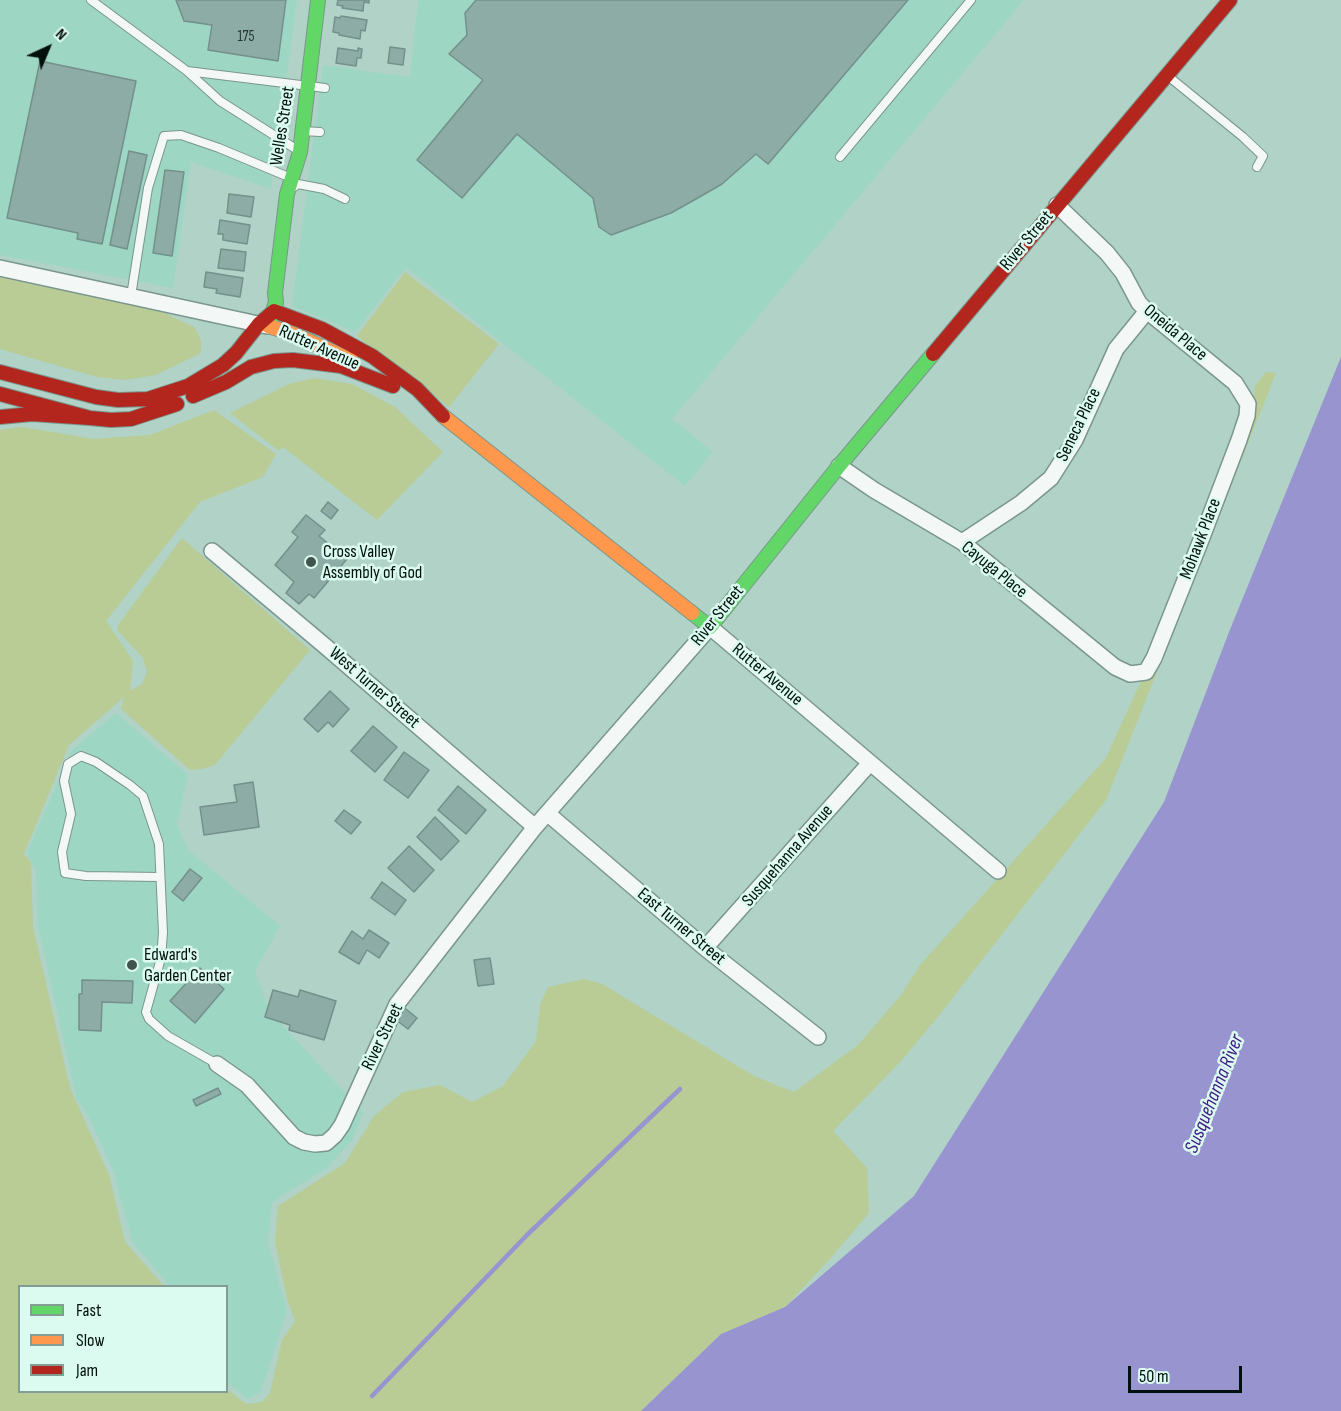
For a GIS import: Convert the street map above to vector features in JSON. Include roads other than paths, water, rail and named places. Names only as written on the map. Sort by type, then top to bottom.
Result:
[{"type":"main road","name":"Welles Street","points":[[267,320],[276,302],[275,293],[286,194],[300,152],[318,0]]},
{"type":"main road","name":"River Street","points":[[710,627],[838,466],[1230,0]]},
{"type":"main road","name":"Welles Street","points":[[267,320],[270,300],[275,293]]},
{"type":"main road","name":"Rutter Avenue","points":[[0,372],[96,398],[148,399],[188,386],[223,365],[267,320]]},
{"type":"main road","name":"Rutter Avenue","points":[[267,320],[361,365],[445,418],[710,627]]},
{"type":"main road","name":"Rutter Avenue","points":[[0,394],[90,418],[131,419],[171,407],[222,378],[257,345],[267,320]]},
{"type":"main road","name":"Rutter Avenue","points":[[267,320],[322,329],[372,356],[417,389],[445,418]]},
{"type":"main road","points":[[193,396],[226,382],[251,367],[274,361],[293,360],[341,366],[393,386]]},
{"type":"main road","points":[[0,417],[32,414],[90,418]]},
{"type":"street","name":"Oneida Place","points":[[1057,205],[1107,253],[1122,273],[1139,303],[1235,383],[1248,404]]},
{"type":"street","name":"Rutter Avenue","points":[[0,268],[131,296],[267,320]]},
{"type":"street","name":"Seneca Place","points":[[962,542],[1021,503],[1051,478],[1075,440],[1116,349],[1147,311]]},
{"type":"street","name":"Mohawk Place","points":[[1146,672],[1154,658],[1201,540],[1247,417],[1248,404]]},
{"type":"street","name":"Cayuga Place","points":[[838,466],[962,542],[1115,667],[1130,674],[1146,672]]},
{"type":"street","name":"West Turner Street","points":[[212,551],[535,826]]},
{"type":"street","name":"Rutter Avenue","points":[[710,627],[998,871]]},
{"type":"street","name":"River Street","points":[[217,1064],[247,1085],[294,1137],[304,1142],[326,1143],[342,1125],[397,1004],[535,826],[710,627]]},
{"type":"street","name":"Susquehanna Avenue","points":[[705,948],[870,763]]},
{"type":"street","name":"East Turner Street","points":[[547,813],[705,948],[818,1037]]},
{"type":"lane","points":[[91,0],[120,24],[187,71],[220,101],[300,152]]},
{"type":"lane","points":[[840,157],[971,0]]},
{"type":"lane","points":[[187,71],[324,88]]},
{"type":"lane","points":[[1167,76],[1263,156],[1257,167]]},
{"type":"lane","points":[[302,131],[320,132]]},
{"type":"lane","points":[[131,296],[148,188],[164,136],[181,135],[191,138],[292,179]]},
{"type":"lane","points":[[286,194],[298,184],[324,189],[345,199]]},
{"type":"lane","points":[[160,877],[86,876],[65,873],[62,852],[71,814],[64,780],[68,764],[81,756],[96,762],[143,796],[159,844],[163,933],[161,958],[146,1012],[149,1019],[168,1036],[217,1064]]},
{"type":"water","name":"Susquehanna River","points":[[1341,357],[1341,1411],[641,1411],[721,1334],[785,1307],[914,1196],[1164,802],[1229,632]]},
{"type":"waterway","points":[[372,1396],[527,1235],[680,1089]]},
{"type":"place","name":"Cross Valley Assembly of God","points":[[311,562]]},
{"type":"place","name":"Edward's Garden Center","points":[[132,965]]}]
